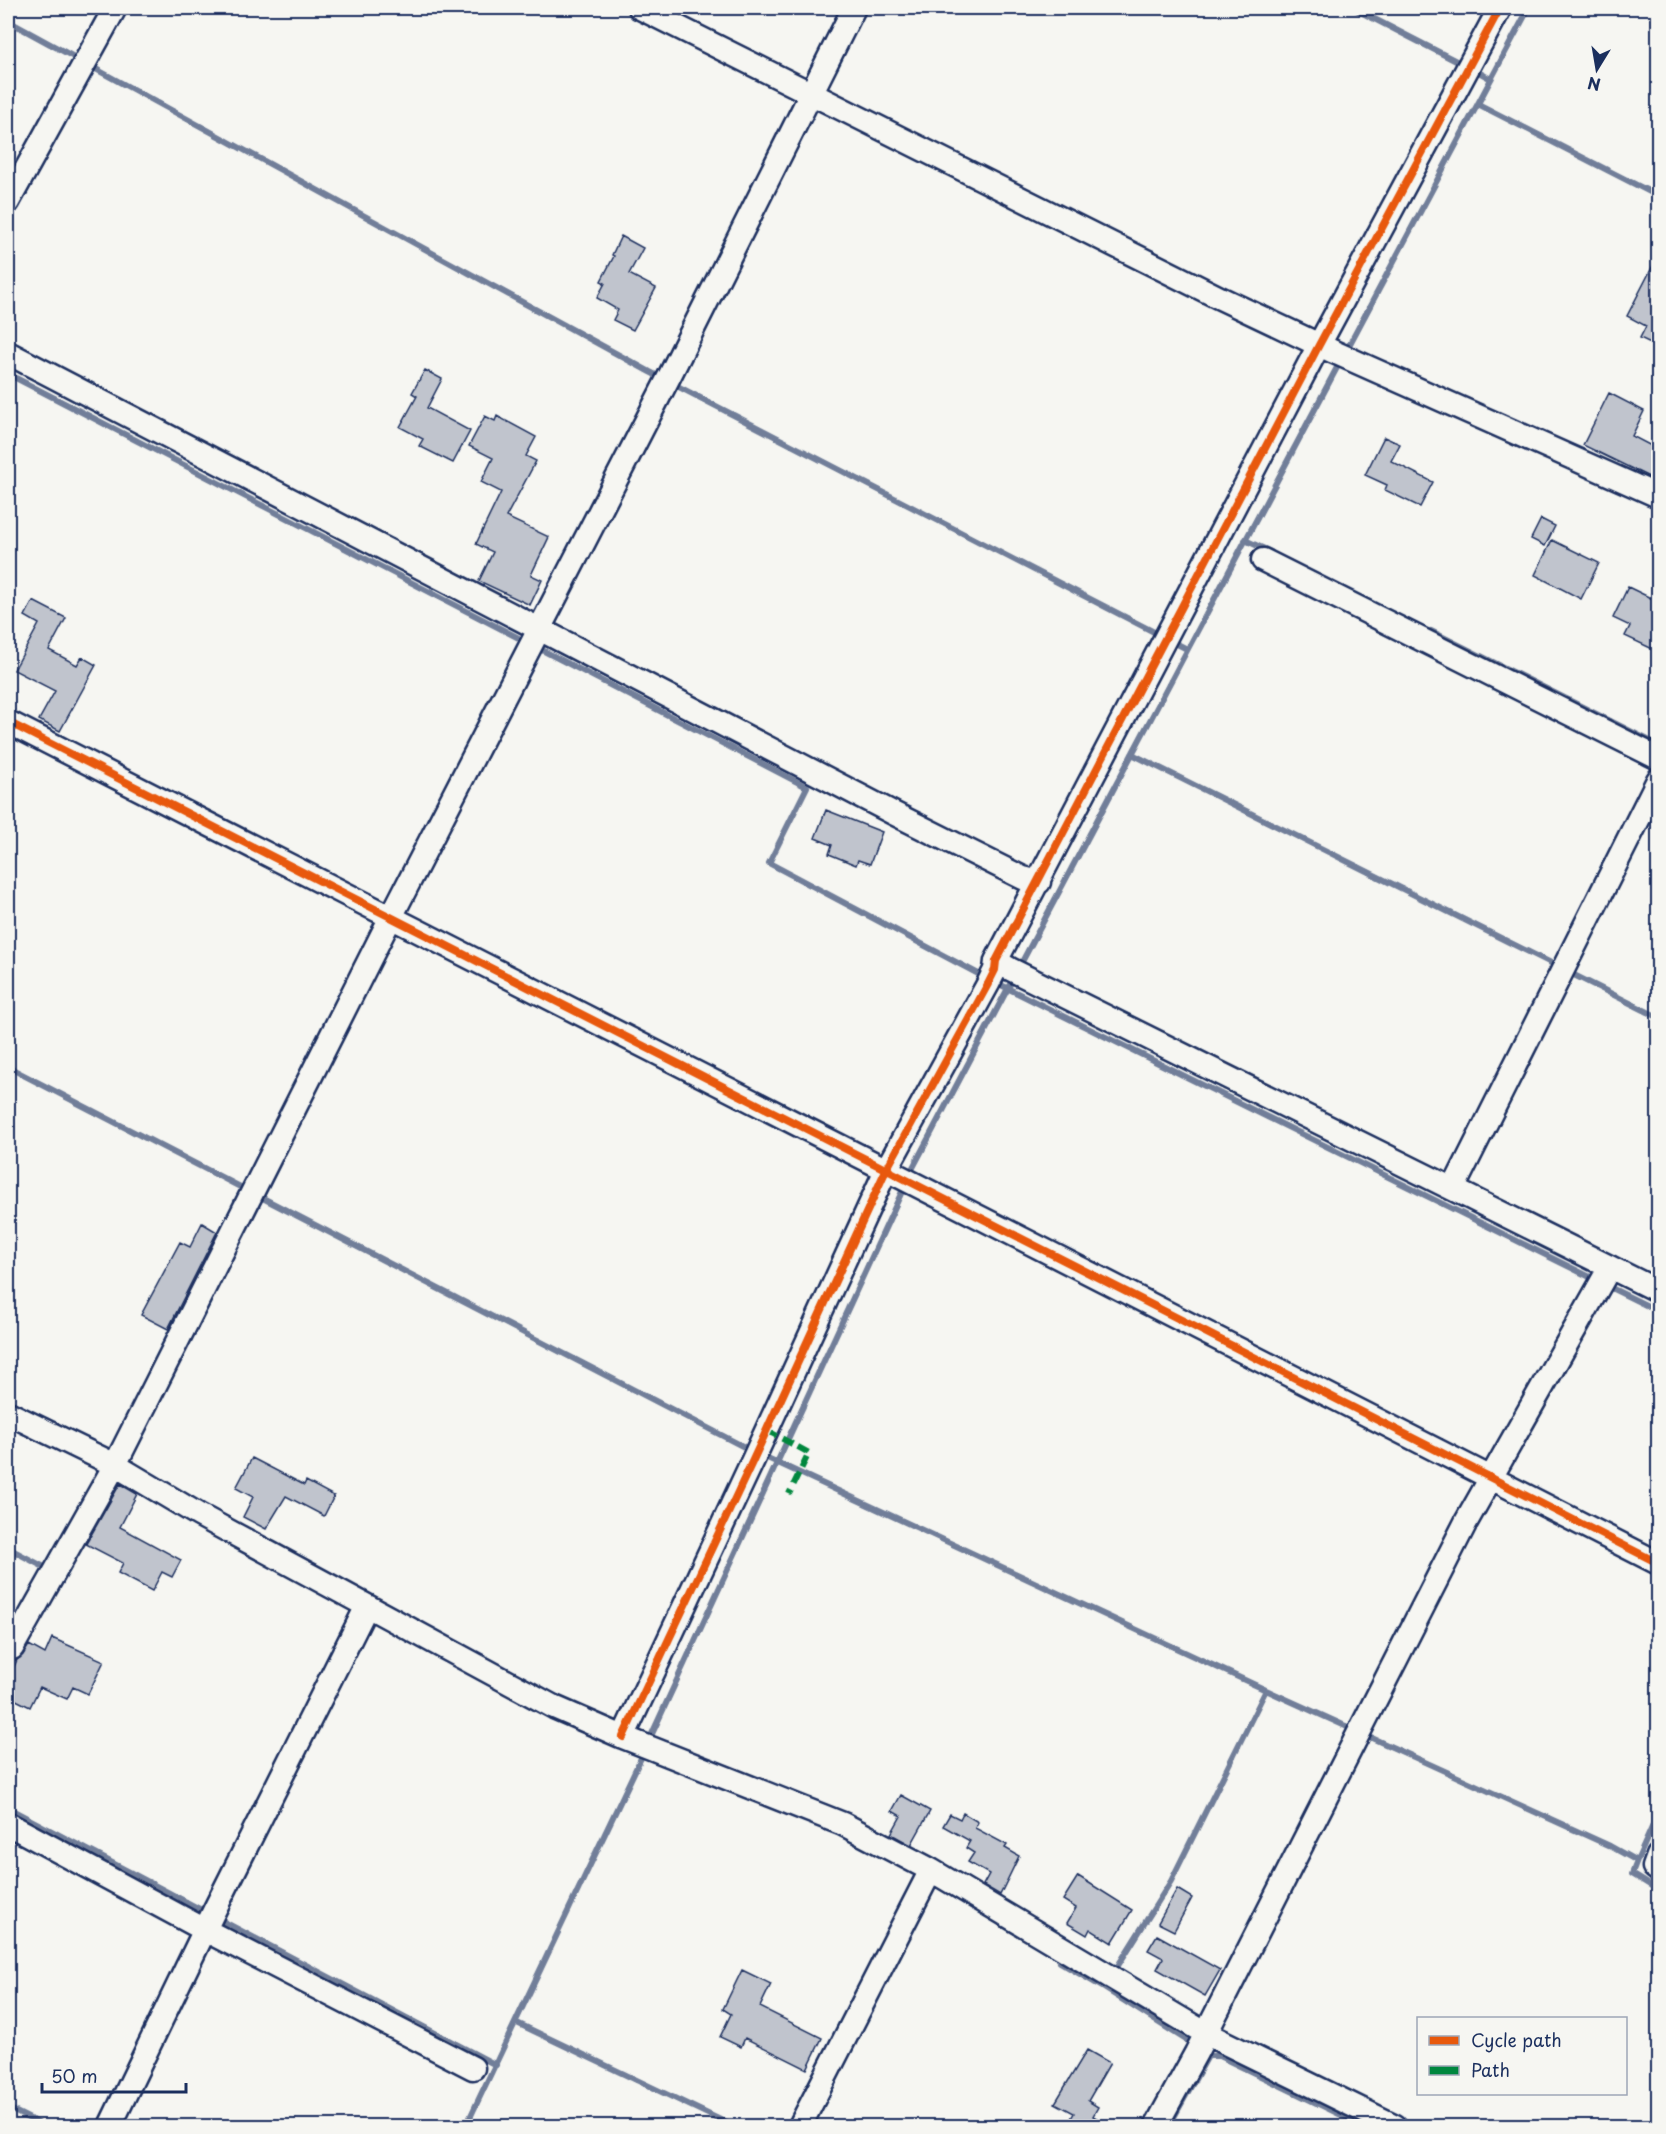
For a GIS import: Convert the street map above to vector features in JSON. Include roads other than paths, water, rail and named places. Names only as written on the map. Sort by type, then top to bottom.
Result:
[{"type":"street","points":[[8,202],[115,8]]},
{"type":"street","points":[[640,8],[1220,298],[1334,352],[1659,496]]},
{"type":"street","points":[[8,1646],[12,1648],[115,1465],[854,8]]},
{"type":"street","points":[[638,1742],[756,1454],[900,1177],[1002,972],[1039,882],[1165,638],[1334,352],[1469,66],[1500,8]]},
{"type":"street","points":[[8,352],[534,639],[1023,878],[1039,882]]},
{"type":"street","points":[[1263,560],[1659,758]]},
{"type":"street","points":[[8,722],[1659,1563]]},
{"type":"street","points":[[1453,1189],[1659,780]]},
{"type":"street","points":[[1002,972],[1453,1189],[1604,1278],[1659,1291]]},
{"type":"street","points":[[1156,2127],[1360,1733],[1466,1522],[1604,1278]]},
{"type":"street","points":[[8,1413],[115,1465],[198,1515],[554,1707],[843,1824],[931,1870],[1111,1976],[1200,2044],[1395,2127]]},
{"type":"street","points":[[110,2127],[367,1606]]},
{"type":"street","points":[[8,1824],[210,1921],[473,2068]]},
{"type":"street","points":[[1659,1856],[1654,1867],[1659,1870]]},
{"type":"street","points":[[800,2127],[931,1870]]},
{"type":"waterway","points":[[1353,8],[1464,65]]},
{"type":"waterway","points":[[1346,351],[1529,8]]},
{"type":"waterway","points":[[8,21],[650,372],[1187,649]]},
{"type":"waterway","points":[[1473,69],[1491,79]]},
{"type":"waterway","points":[[1478,104],[1658,196]]},
{"type":"waterway","points":[[909,1175],[1341,360]]},
{"type":"waterway","points":[[8,374],[807,787],[769,863],[986,978]]},
{"type":"waterway","points":[[1245,540],[1271,552]]},
{"type":"waterway","points":[[1431,631],[1658,745]]},
{"type":"waterway","points":[[1132,754],[1559,967]]},
{"type":"waterway","points":[[1568,972],[1658,1017]]},
{"type":"waterway","points":[[995,982],[1596,1280]]},
{"type":"waterway","points":[[8,1067],[248,1191]]},
{"type":"waterway","points":[[466,2126],[640,1760],[905,1185]]},
{"type":"waterway","points":[[257,1195],[752,1451]]},
{"type":"waterway","points":[[1605,1285],[1658,1311]]},
{"type":"waterway","points":[[761,1455],[1266,1690],[1610,1846],[1637,1861]]},
{"type":"waterway","points":[[8,1548],[46,1568]]},
{"type":"waterway","points":[[1194,2045],[1104,1988],[1171,1881],[1266,1690]]},
{"type":"waterway","points":[[8,1808],[496,2065]]},
{"type":"waterway","points":[[1658,1814],[1632,1874],[1658,1890]]},
{"type":"waterway","points":[[1059,1962],[1104,1988]]},
{"type":"waterway","points":[[517,2023],[733,2126]]},
{"type":"waterway","points":[[1202,2051],[1208,2056],[1219,2056],[1364,2126]]},
{"type":"waterway","points":[[1169,2126],[1208,2056]]},
{"type":"waterway","points":[[8,2108],[44,2126]]}]
